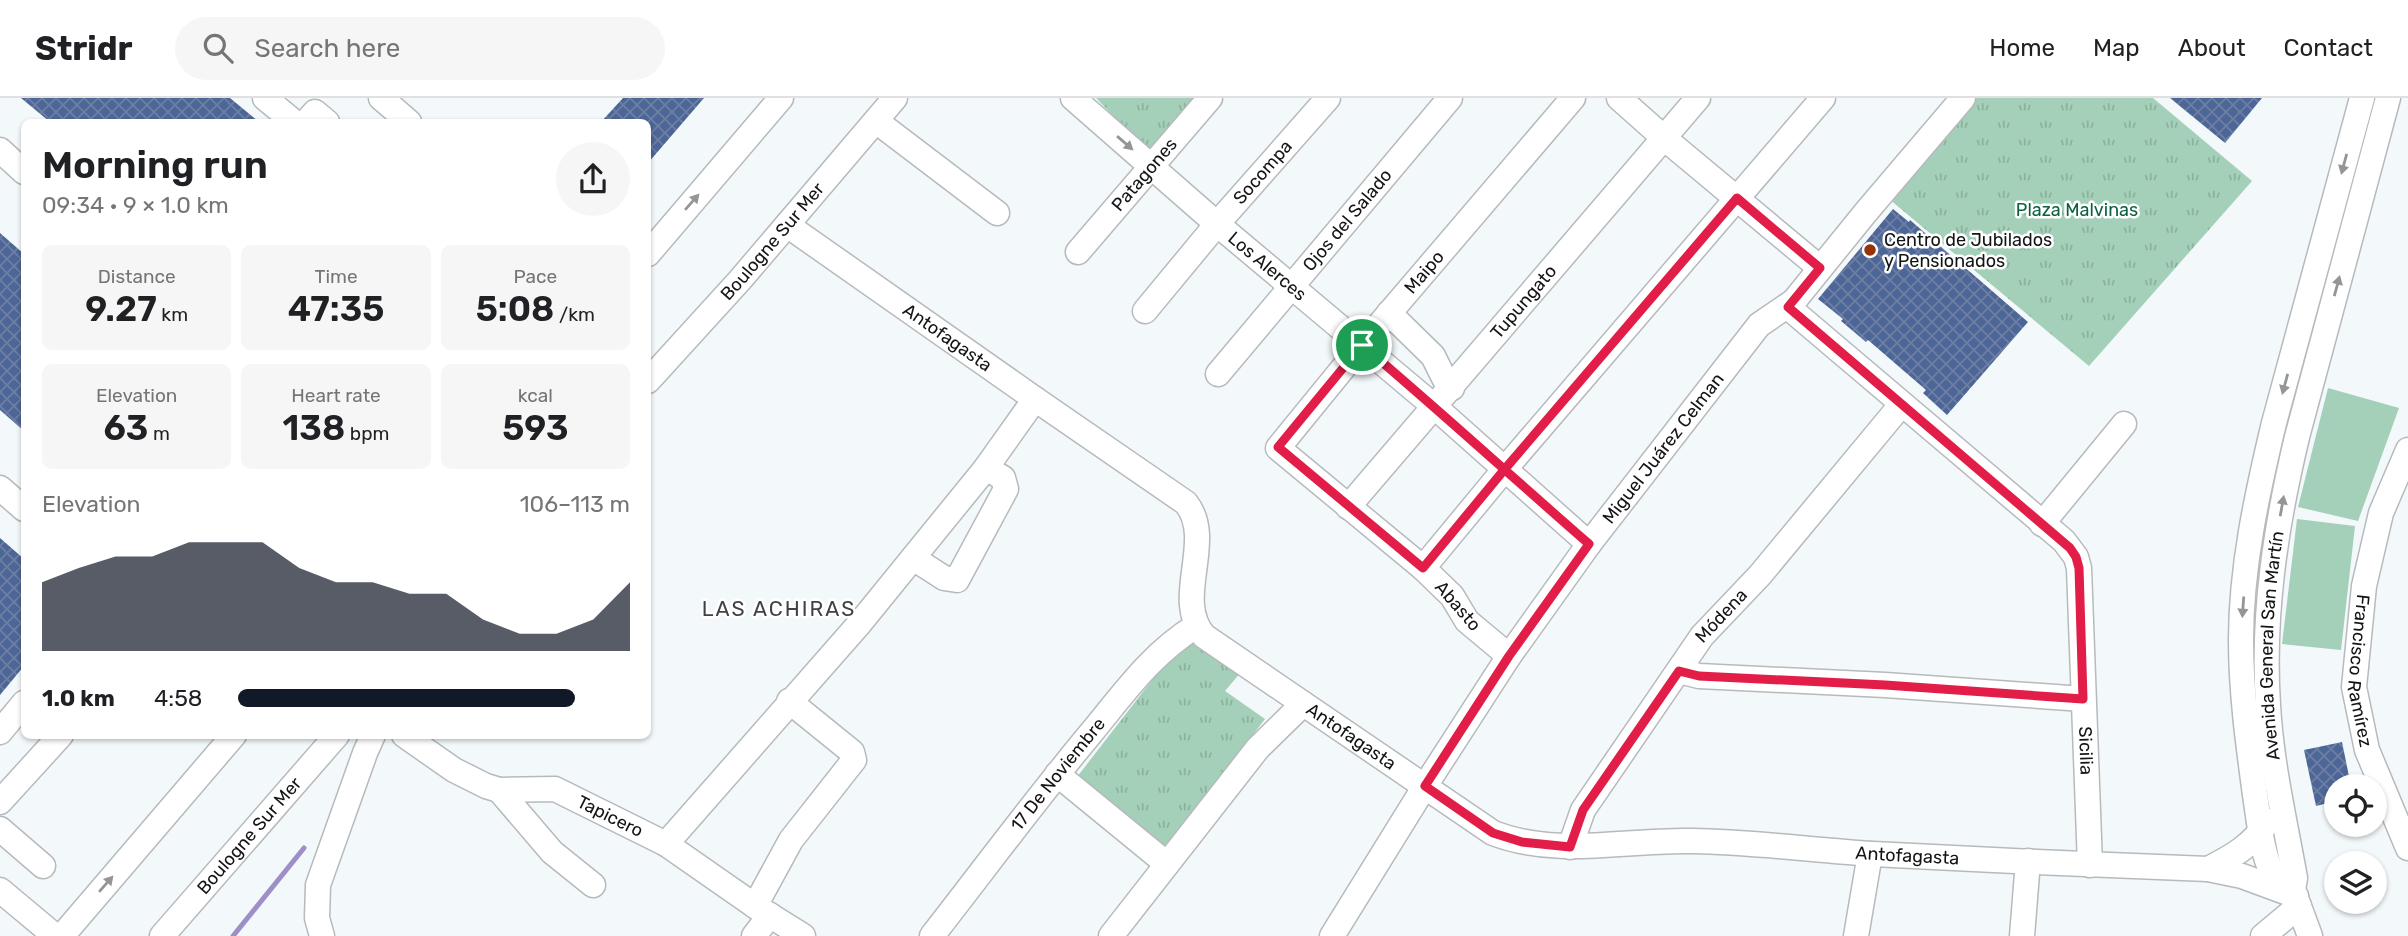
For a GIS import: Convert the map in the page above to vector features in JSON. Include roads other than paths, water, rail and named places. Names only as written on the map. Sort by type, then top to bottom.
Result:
[{"type":"street","points":[[265,98],[290,119]]},
{"type":"street","points":[[381,98],[406,119]]},
{"type":"street","points":[[651,250],[781,98]]},
{"type":"street","name":"Boulogne Sur Mer","points":[[651,379],[895,98]]},
{"type":"street","name":"Patagones","points":[[1078,252],[1210,98]]},
{"type":"street","name":"Socompa","points":[[1144,311],[1328,98]]},
{"type":"street","name":"Ojos del Salado","points":[[1219,374],[1450,98]]},
{"type":"street","name":"Maipo","points":[[1278,447],[1573,98]]},
{"type":"street","points":[[1619,98],[1820,268]]},
{"type":"street","name":"Tupungato","points":[[1348,507],[1698,98]]},
{"type":"street","points":[[1423,568],[1823,98]]},
{"type":"street","name":"Miguel Juárez Celman","points":[[1332,936],[1509,656],[1589,544],[1759,325],[1788,307],[1964,98]]},
{"type":"street","name":"Avenida General San Martín","points":[[2296,897],[2272,874],[2261,833],[2244,712],[2242,628],[2250,538],[2274,424],[2362,98]]},
{"type":"street","name":"Avenida General San Martín","points":[[2296,897],[2268,706],[2267,638],[2276,540],[2297,437],[2388,98]]},
{"type":"street","name":"Los Alerces","points":[[1076,99],[1217,224],[1435,407],[1589,544]]},
{"type":"street","points":[[309,119],[315,112],[323,119]]},
{"type":"street","points":[[876,121],[997,213]]},
{"type":"street","points":[[0,150],[21,169]]},
{"type":"street","name":"Antofagasta","points":[[787,225],[1186,503],[1194,513],[1198,527],[1191,602],[1196,626],[1204,636],[1493,833],[1522,842],[1570,847],[1692,841],[2028,862],[2208,869],[2242,876],[2296,897]]},
{"type":"street","name":"Sicilia","points":[[1788,307],[2070,548],[2076,557],[2079,568],[2090,865]]},
{"type":"street","points":[[1389,313],[1433,356],[1452,388]]},
{"type":"street","points":[[666,844],[860,623],[986,468],[1035,399]]},
{"type":"street","name":"Módena","points":[[1570,847],[1583,810],[1702,636],[1760,575],[1901,405]]},
{"type":"street","points":[[2042,524],[2124,424]]},
{"type":"street","name":"Abasto","points":[[1278,447],[1423,568],[1452,596],[1467,621],[1509,656]]},
{"type":"street","name":"Francisco Ramírez","points":[[2408,450],[2381,513],[2364,586],[2354,687],[2367,751],[2408,848]]},
{"type":"street","points":[[913,558],[944,578],[957,580],[1006,489],[1003,478],[986,468]]},
{"type":"street","points":[[0,488],[21,506]]},
{"type":"street","name":"17 De Noviembre","points":[[932,936],[1057,774],[1153,658],[1196,626]]},
{"type":"street","points":[[1679,671],[1699,676],[1885,685],[2083,699]]},
{"type":"street","points":[[754,936],[791,840],[854,760],[852,752],[789,701]]},
{"type":"street","points":[[1111,936],[1258,748],[1303,704]]},
{"type":"street","points":[[0,732],[21,707]]},
{"type":"street","points":[[0,802],[57,739]]},
{"type":"street","points":[[62,936],[231,739]]},
{"type":"street","name":"Boulogne Sur Mer","points":[[162,936],[334,739]]},
{"type":"street","points":[[321,936],[317,918],[318,885],[371,739]]},
{"type":"street","name":"Tapicero","points":[[410,739],[454,770],[499,790],[555,789],[666,844],[803,936]]},
{"type":"street","points":[[1057,774],[1167,864]]},
{"type":"street","points":[[499,790],[552,852],[593,885]]},
{"type":"street","points":[[2208,869],[2243,850],[2261,833],[2281,800]]},
{"type":"street","points":[[0,829],[43,866]]},
{"type":"street","points":[[1856,936],[1870,853]]},
{"type":"street","points":[[2022,936],[2028,862]]},
{"type":"street","points":[[2263,936],[2296,897]]},
{"type":"street","points":[[2296,897],[2310,936]]},
{"type":"street","points":[[4,903],[55,936]]},
{"type":"waterway","points":[[233,936],[304,848]]},
{"type":"place","name":"Centro de Jubilados y Pensionados","points":[[1870,250]]},
{"type":"district","name":"LAS ACHIRAS","points":[[779,608]]},
{"type":"park label","name":"Plaza Malvinas","points":[[2077,210]]}]
